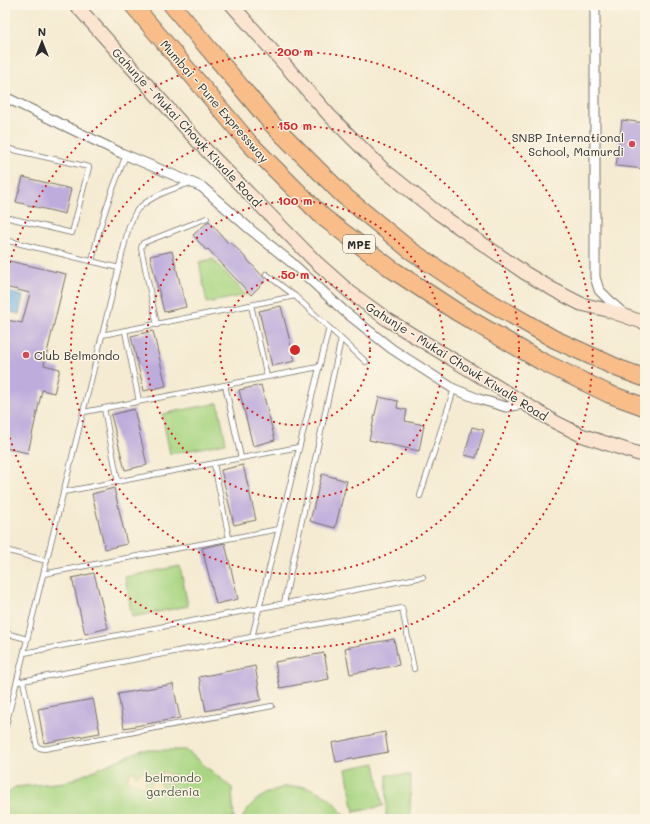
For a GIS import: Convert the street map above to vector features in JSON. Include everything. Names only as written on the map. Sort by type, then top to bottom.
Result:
[{"type":"highway","name":"Mumbai - Pune Expressway","points":[[133,5],[250,144],[323,216],[393,270],[457,312],[541,361],[609,394],[645,407]]},
{"type":"highway","name":"MPE","points":[[172,5],[272,124],[343,195],[410,250],[472,292],[554,339],[620,369],[645,378]]},
{"type":"street","name":"Gahunje - Mukai Chowk Kiwale Road","points":[[76,5],[200,144],[316,262],[351,293],[388,320],[555,422],[581,435],[645,456]]},
{"type":"street","points":[[232,5],[330,116],[384,169],[438,213],[525,273],[554,290],[581,304],[607,310],[645,323]]},
{"type":"street","points":[[595,5],[595,277],[599,290],[630,318]]},
{"type":"street","points":[[5,97],[126,155],[202,187],[251,230],[292,263],[344,311],[392,349],[454,389],[479,399],[506,407],[524,404]]},
{"type":"lane","points":[[5,148],[89,166],[72,233],[5,217]]},
{"type":"lane","points":[[92,262],[96,239],[103,215],[112,188],[126,155]]},
{"type":"lane","points":[[5,729],[84,412],[119,268],[123,245],[129,226],[138,209],[165,192],[192,182]]},
{"type":"lane","points":[[157,325],[141,248],[144,243],[148,241],[208,218]]},
{"type":"lane","points":[[5,240],[119,268]]},
{"type":"lane","points":[[266,274],[295,296],[366,362]]},
{"type":"lane","points":[[102,335],[295,296]]},
{"type":"lane","points":[[251,305],[267,377]]},
{"type":"lane","points":[[252,637],[329,328]]},
{"type":"lane","points":[[125,331],[139,401]]},
{"type":"lane","points":[[284,603],[342,339]]},
{"type":"lane","points":[[84,412],[319,366]]},
{"type":"lane","points":[[225,385],[240,458]]},
{"type":"lane","points":[[420,496],[454,389]]},
{"type":"lane","points":[[104,408],[118,482]]},
{"type":"lane","points":[[63,492],[299,447]]},
{"type":"lane","points":[[214,464],[229,538]]},
{"type":"lane","points":[[43,574],[279,528]]},
{"type":"lane","points":[[5,550],[47,561]]},
{"type":"lane","points":[[24,654],[423,577]]},
{"type":"lane","points":[[17,682],[402,608],[414,669]]},
{"type":"lane","points":[[5,633],[27,639]]},
{"type":"lane","points":[[23,681],[37,746],[44,748],[272,706]]},
{"type":"green space","points":[[213,259],[246,295],[207,303],[199,262]]},
{"type":"green space","points":[[218,403],[226,443],[170,454],[162,414]]},
{"type":"green space","points":[[180,566],[188,606],[132,617],[125,577]]},
{"type":"green space","name":"belmondo gardenia","points":[[142,750],[186,750],[232,788],[234,819],[5,819],[5,796],[15,787],[65,782]]},
{"type":"green space","points":[[375,763],[383,806],[354,812],[346,769]]},
{"type":"green space","points":[[387,775],[411,775],[410,819],[386,819]]},
{"type":"green space","points":[[283,787],[306,787],[324,795],[339,808],[345,819],[242,819],[254,802],[259,798]]},
{"type":"sand","points":[[134,771],[136,776],[142,771],[148,772],[145,786],[143,787],[139,784],[128,781],[127,779],[129,773]]},
{"type":"sand","points":[[165,772],[168,775],[172,774],[174,776],[172,783],[167,784],[164,781],[161,782],[161,789],[152,789],[150,785],[154,773],[159,775]]},
{"type":"water","points":[[5,291],[23,296],[19,314],[6,311],[5,316]]},
{"type":"building","name":"SNBP International School, Mamurdi","points":[[622,120],[645,123],[645,169],[616,166]]},
{"type":"building","points":[[23,177],[71,189],[65,214],[16,202]]},
{"type":"building","points":[[209,221],[229,244],[231,242],[266,280],[251,295],[193,235]]},
{"type":"building","points":[[172,251],[186,307],[164,312],[150,256]]},
{"type":"building","name":"Club Belmondo","points":[[5,260],[66,274],[44,365],[60,369],[54,393],[42,390],[28,453],[5,448],[5,364],[8,349],[5,348],[5,329],[7,320],[22,323],[30,293],[5,287]]},
{"type":"building","points":[[281,306],[295,361],[272,366],[259,311]]},
{"type":"building","points":[[153,331],[166,386],[144,391],[131,336]]},
{"type":"building","points":[[261,385],[275,440],[253,446],[239,390]]},
{"type":"building","points":[[379,397],[398,401],[397,408],[407,410],[405,421],[424,425],[419,451],[369,440]]},
{"type":"building","points":[[134,409],[147,465],[125,470],[111,415]]},
{"type":"building","points":[[472,427],[484,430],[476,458],[465,455]]},
{"type":"building","points":[[243,465],[256,520],[234,525],[221,470]]},
{"type":"building","points":[[322,474],[347,481],[335,528],[310,521]]},
{"type":"building","points":[[114,488],[127,544],[105,549],[92,494]]},
{"type":"building","points":[[225,543],[238,599],[216,604],[202,548]]},
{"type":"building","points":[[94,573],[108,628],[85,634],[72,578]]},
{"type":"building","points":[[394,639],[399,665],[350,674],[345,648]]},
{"type":"building","points":[[324,653],[329,679],[280,688],[275,662]]},
{"type":"building","points":[[255,666],[261,700],[206,711],[199,677]]},
{"type":"building","points":[[173,684],[180,718],[124,728],[118,694]]},
{"type":"building","points":[[93,699],[100,733],[44,743],[38,709]]},
{"type":"building","points":[[385,732],[388,752],[336,762],[332,743]]},
{"type":"place","name":"SNBP International School, Mamurdi","points":[[632,144]]},
{"type":"place","name":"Club Belmondo","points":[[26,355]]}]
